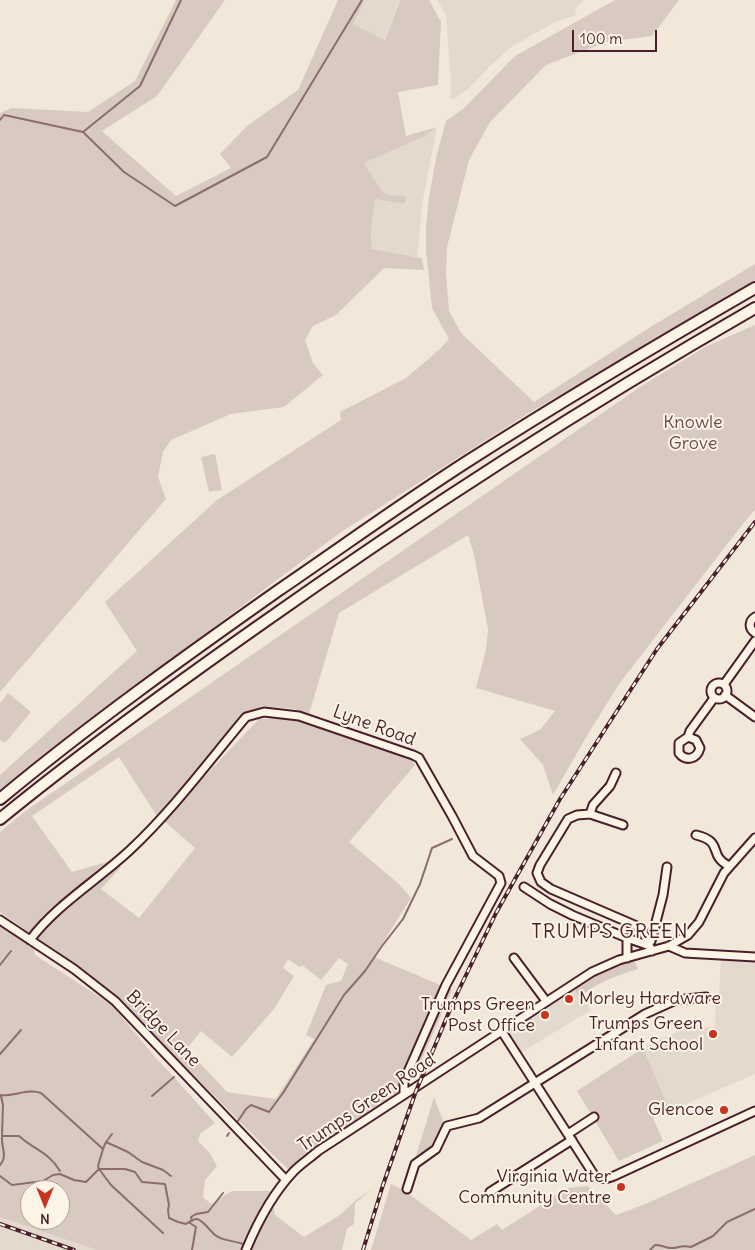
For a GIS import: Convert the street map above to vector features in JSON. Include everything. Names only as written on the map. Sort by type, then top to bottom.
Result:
[{"type":"highway","points":[[0,799],[106,715],[170,668],[442,478],[529,423],[755,288]]},
{"type":"highway","points":[[0,819],[128,718],[322,580],[599,401],[755,308]]},
{"type":"street","points":[[755,617],[750,625],[755,633]]},
{"type":"street","points":[[725,683],[755,640]]},
{"type":"street","points":[[714,698],[712,694],[714,686],[718,683],[725,683]]},
{"type":"street","points":[[714,698],[720,699],[725,695],[727,689],[725,683]]},
{"type":"street","points":[[725,695],[755,717]]},
{"type":"street","points":[[688,737],[690,731],[714,698]]},
{"type":"street","name":"Lyne Road","points":[[30,940],[45,922],[108,870],[156,824],[246,717],[264,712],[280,712],[299,716],[413,754],[419,758],[473,856],[499,876],[502,883],[446,985],[404,1081],[404,1094]]},
{"type":"street","points":[[590,814],[593,805],[610,786],[616,773]]},
{"type":"street","points":[[623,825],[590,814],[577,815],[568,819],[537,873],[541,882],[551,889],[639,927],[650,948]]},
{"type":"street","points":[[696,835],[711,840],[715,845],[718,858],[729,866]]},
{"type":"street","name":"Trumps Green Road","points":[[246,1250],[259,1218],[286,1180],[318,1152],[592,972],[650,948],[669,946],[688,935],[698,922],[719,880],[729,866],[755,838]]},
{"type":"street","points":[[650,948],[663,895],[667,866]]},
{"type":"street","points":[[524,887],[556,907],[650,948]]},
{"type":"street","name":"Bridge Lane","points":[[0,920],[74,969],[115,1001],[286,1180]]},
{"type":"street","points":[[627,938],[628,958]]},
{"type":"street","points":[[669,946],[685,953],[755,957]]},
{"type":"street","points":[[514,958],[546,1001]]},
{"type":"street","points":[[407,1189],[414,1164],[436,1149],[447,1126],[479,1118],[657,1008],[680,999],[706,998]]},
{"type":"street","points":[[502,1030],[594,1175],[598,1178],[607,1179],[755,1110]]},
{"type":"street","points":[[490,1192],[570,1137],[594,1117]]},
{"type":"shaded area","points":[[365,0],[399,0],[385,40],[353,24]]},
{"type":"shaded area","points":[[437,0],[584,0],[575,8],[577,15],[555,22],[510,48],[469,88],[453,100],[450,97],[451,83],[446,15]]},
{"type":"shaded area","points":[[437,127],[423,199],[417,257],[372,249],[371,232],[375,199],[405,204],[405,196],[388,196],[381,190],[364,163],[423,137]]},
{"type":"shaded area","name":"Trumps Green Infant School","points":[[721,959],[755,960],[755,1074],[670,1111],[643,1048],[691,1027],[715,1027],[716,993],[719,993]]},
{"type":"shaded area","points":[[577,987],[591,1010],[522,1052],[508,1030]]},
{"type":"shaded area","points":[[0,1217],[20,1224],[20,1230],[39,1230],[97,1250],[0,1250]]},
{"type":"green space","points":[[176,0],[225,0],[157,96],[102,131],[176,196],[231,168],[220,154],[247,126],[298,90],[338,0],[365,0],[353,24],[385,40],[400,0],[429,0],[441,22],[438,85],[398,92],[406,136],[437,127],[423,137],[364,163],[381,190],[388,195],[406,196],[405,204],[375,199],[371,232],[372,249],[422,258],[424,270],[384,268],[336,315],[313,326],[305,340],[313,363],[323,375],[284,407],[231,414],[171,440],[163,452],[158,477],[166,499],[0,692],[0,113],[12,108],[88,112],[135,81]]},
{"type":"green space","points":[[615,0],[679,0],[652,36],[607,42],[546,65],[490,122],[469,160],[447,247],[446,272],[449,311],[461,333],[534,402],[652,326],[755,264],[755,283],[527,414],[341,532],[190,645],[0,792],[0,775],[137,651],[105,602],[217,500],[341,420],[340,412],[406,378],[449,339],[432,308],[426,250],[429,198],[436,158],[446,121],[463,109],[515,56]]},
{"type":"green space","name":"Knowle Grove","points":[[755,325],[755,510],[619,684],[553,795],[543,765],[520,739],[540,730],[555,711],[476,688],[486,650],[488,629],[474,555],[468,535],[339,613],[309,714],[295,709],[262,706],[242,716],[158,818],[119,757],[32,816],[72,872],[114,860],[121,867],[101,889],[139,918],[195,848],[163,820],[259,719],[293,718],[411,759],[415,765],[349,842],[399,884],[411,898],[374,957],[452,990],[415,1075],[375,1111],[332,1137],[288,1169],[116,997],[76,965],[0,912],[0,832],[24,812],[640,387],[707,346]],"holes":[[[339,958],[348,964],[341,981],[326,985],[306,1035],[314,1039],[276,1099],[227,1092],[187,1049],[201,1031],[232,1057],[274,1009],[294,976],[283,968],[288,959],[300,967],[302,965],[321,980]]]},
{"type":"green space","points":[[215,454],[222,490],[209,492],[201,457]]},
{"type":"green space","points":[[8,693],[31,712],[5,743],[0,740],[0,703]]},
{"type":"green space","points":[[0,924],[33,945],[35,955],[112,1005],[155,1057],[215,1123],[200,1134],[198,1141],[209,1152],[217,1166],[205,1180],[203,1197],[211,1204],[232,1191],[270,1191],[275,1215],[304,1237],[340,1215],[356,1200],[374,1188],[355,1203],[354,1224],[347,1229],[342,1250],[97,1250],[38,1230],[70,1230],[70,1180],[20,1180],[20,1224],[0,1217]]},
{"type":"green space","points":[[634,961],[638,969],[599,984],[580,998],[575,990],[576,984],[613,965]]},
{"type":"green space","points":[[643,1048],[670,1111],[653,1118],[663,1141],[619,1161],[577,1091]]},
{"type":"green space","points":[[434,1097],[443,1121],[443,1127],[435,1146],[415,1159]]},
{"type":"green space","points":[[755,1155],[755,1250],[371,1250],[391,1184],[405,1191],[471,1240],[497,1224],[502,1230],[568,1188],[588,1186],[616,1215],[643,1205]]},
{"type":"waterway","points":[[83,132],[140,86],[181,0]]},
{"type":"waterway","points":[[0,120],[4,115],[83,132],[124,172],[175,206],[267,157],[362,0]]},
{"type":"waterway","points":[[238,1121],[251,1105],[269,1112],[283,1093],[344,995],[365,971],[403,919],[420,884],[432,848],[452,839]]},
{"type":"waterway","points":[[0,965],[11,951]]},
{"type":"waterway","points":[[0,1054],[21,1030]]},
{"type":"waterway","points":[[152,1096],[174,1077]]},
{"type":"waterway","points":[[0,1095],[31,1091],[41,1093],[103,1149],[98,1166],[99,1169],[125,1169],[135,1172],[142,1182],[165,1184],[169,1205],[169,1218],[186,1224],[197,1219],[204,1223],[218,1237],[245,1245]]},
{"type":"waterway","points":[[1,1096],[3,1105],[2,1136],[19,1136],[46,1155],[60,1171]]},
{"type":"waterway","points":[[106,1142],[112,1134]]},
{"type":"waterway","points":[[0,1165],[4,1158],[2,1137]]},
{"type":"waterway","points":[[103,1149],[106,1142],[128,1152],[142,1162],[163,1170],[171,1176]]},
{"type":"waterway","points":[[0,1176],[12,1185],[43,1181],[53,1175],[60,1174],[74,1180],[86,1182],[99,1169],[111,1185],[163,1233]]},
{"type":"waterway","points":[[192,1221],[191,1217],[196,1214],[208,1212],[223,1193]]},
{"type":"waterway","points":[[650,1250],[655,1245],[671,1248],[691,1247],[713,1236],[727,1222],[755,1209]]},
{"type":"waterway","points":[[190,1223],[196,1227],[192,1250]]},
{"type":"railway","points":[[363,1250],[383,1185],[416,1091],[454,1000],[496,913],[560,799],[657,649],[755,522]]},
{"type":"railway","points":[[0,1224],[74,1250]]},
{"type":"place","name":"Morley Hardware","points":[[569,999]]},
{"type":"place","name":"Trumps Green Post Office","points":[[545,1015]]},
{"type":"place","name":"Trumps Green Infant School","points":[[713,1034]]},
{"type":"place","name":"Glencoe","points":[[724,1110]]},
{"type":"place","name":"Virginia Water Community Centre","points":[[621,1187]]},
{"type":"district","name":"TRUMPS GREEN","points":[[610,932]]}]
